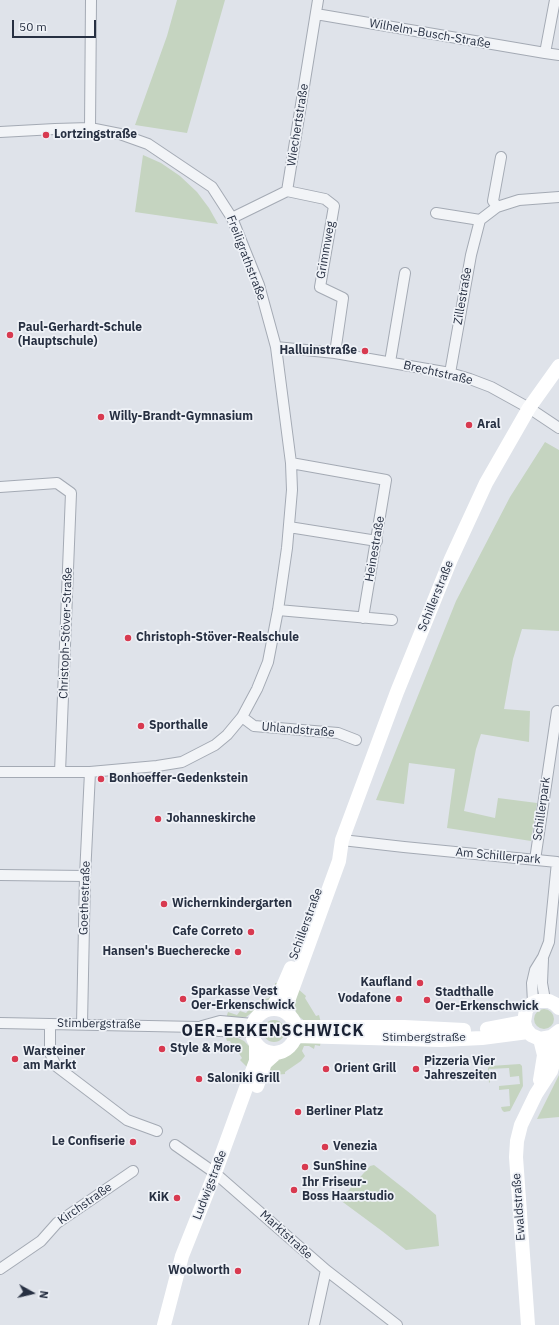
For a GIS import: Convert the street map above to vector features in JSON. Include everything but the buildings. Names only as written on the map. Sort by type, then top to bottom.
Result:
[{"type":"main road","name":"Schillerstraße","points":[[287,1012],[288,1001],[339,861],[342,840],[397,692],[450,559],[486,483],[529,408],[559,366]]},
{"type":"main road","name":"Schillerstraße","points":[[271,1009],[287,979],[330,858],[342,840]]},
{"type":"main road","points":[[541,1032],[526,1010],[539,1001],[552,1002],[559,1007]]},
{"type":"main road","points":[[271,1009],[279,1009],[287,1012],[294,1020],[296,1032],[293,1044],[288,1049],[275,1054],[262,1050],[253,1034],[256,1017],[265,1010],[271,1009]]},
{"type":"main road","name":"Stimbergstraße","points":[[296,1032],[404,1027],[457,1031],[482,1030],[541,1032]]},
{"type":"main road","name":"Ewaldstraße","points":[[528,1325],[516,1157],[517,1141],[521,1125],[536,1094],[542,1071],[544,1055],[541,1032]]},
{"type":"main road","name":"Ludwigstraße","points":[[173,1325],[185,1276],[256,1060],[253,1034]]},
{"type":"main road","name":"Ludwigstraße","points":[[164,1325],[182,1256],[219,1176],[265,1063],[275,1054]]},
{"type":"street","points":[[90,128],[91,0]]},
{"type":"street","name":"Wiechertstraße","points":[[287,191],[318,0]]},
{"type":"street","points":[[555,0],[544,53],[559,55]]},
{"type":"street","name":"Wilhelm-Busch-Straße","points":[[316,14],[544,53]]},
{"type":"street","name":"Freiligrathstraße","points":[[0,132],[90,128],[120,134],[148,144],[212,187],[232,218],[259,285],[276,347],[291,463],[292,490],[289,527],[278,610],[268,662],[257,689],[242,717],[228,734],[215,745],[182,762],[157,766],[90,772],[0,772]]},
{"type":"street","points":[[497,207],[493,202],[501,157]]},
{"type":"street","points":[[232,218],[287,191]]},
{"type":"street","name":"Grimmweg","points":[[287,191],[325,199],[334,206],[320,287],[343,298],[335,353]]},
{"type":"street","points":[[436,213],[480,220],[497,207],[519,200],[559,197]]},
{"type":"street","name":"Zillestraße","points":[[450,373],[471,255],[480,220]]},
{"type":"street","name":"Brechtstraße","points":[[390,362],[405,273]]},
{"type":"street","name":"Brechtstraße","points":[[276,347],[335,353],[450,373],[491,387],[529,408]]},
{"type":"street","points":[[529,408],[559,428]]},
{"type":"street","name":"Heinestraße","points":[[291,463],[386,480],[363,618]]},
{"type":"street","name":"Christoph-Stöver-Straße","points":[[0,487],[58,483],[71,493],[60,772]]},
{"type":"street","points":[[289,527],[377,541]]},
{"type":"street","points":[[278,610],[392,620]]},
{"type":"street","name":"Schillerpark","points":[[535,860],[556,710]]},
{"type":"street","name":"Uhlandstraße","points":[[242,717],[254,726],[338,733],[356,740]]},
{"type":"street","name":"Goethestraße","points":[[82,1024],[85,876],[90,772]]},
{"type":"street","name":"Am Schillerpark","points":[[342,840],[558,862],[549,942],[543,957],[542,983],[539,1001]]},
{"type":"street","points":[[0,875],[85,876]]},
{"type":"street","name":"Stimbergstraße","points":[[0,1023],[198,1027],[220,1021],[253,1034]]},
{"type":"street","points":[[50,1024],[50,1053],[56,1066],[127,1120],[157,1131]]},
{"type":"street","name":"Marktstraße","points":[[175,1145],[219,1176],[326,1270],[397,1325]]},
{"type":"street","name":"Kirchstraße","points":[[0,1269],[41,1241],[57,1223],[133,1171]]},
{"type":"street","points":[[314,1325],[326,1270]]},
{"type":"green space","points":[[177,0],[225,0],[187,133],[135,125],[167,36]]},
{"type":"green space","points":[[143,155],[161,163],[180,176],[197,192],[209,208],[218,224],[135,212]]},
{"type":"green space","points":[[545,442],[559,450],[559,631],[522,629],[513,659],[504,709],[530,711],[529,742],[481,734],[476,749],[464,811],[495,818],[498,798],[537,803],[531,841],[447,828],[455,769],[409,763],[404,804],[376,800],[456,601],[510,497]]},
{"type":"green space","points":[[275,983],[282,983],[271,1002],[260,1006],[246,1017],[226,1018],[228,1012],[237,1015],[240,1011],[246,1013],[259,1001],[269,998],[270,993],[275,993]]},
{"type":"green space","points":[[297,988],[306,996],[305,998],[316,1016],[319,1015],[321,1023],[306,1022],[297,1015],[293,1004]]},
{"type":"green space","points":[[544,1009],[551,1012],[554,1019],[551,1026],[544,1029],[537,1026],[534,1019],[537,1012]]},
{"type":"green space","points":[[270,1020],[278,1020],[285,1027],[285,1035],[278,1042],[270,1042],[263,1035],[263,1027]]},
{"type":"green space","points":[[225,1034],[234,1036],[244,1041],[249,1046],[252,1054],[247,1067],[240,1060],[242,1058],[236,1049],[234,1049],[230,1041],[227,1041]]},
{"type":"green space","points":[[321,1040],[320,1046],[315,1045],[314,1049],[309,1046],[304,1046],[302,1051],[305,1056],[301,1061],[285,1072],[285,1074],[274,1075],[273,1079],[265,1078],[270,1066],[279,1059],[291,1053],[302,1042]]},
{"type":"green space","points":[[520,1064],[522,1066],[523,1086],[510,1111],[504,1112],[501,1107],[510,1106],[509,1089],[499,1090],[499,1086],[520,1084],[519,1076],[510,1077],[509,1068],[489,1069],[489,1083],[488,1068],[490,1066]]},
{"type":"green space","points":[[559,1075],[559,1117],[537,1119]]},
{"type":"green space","points":[[374,1165],[436,1215],[439,1246],[406,1250],[340,1200],[370,1166]]},
{"type":"place","name":"Lortzingstraße","points":[[46,135]]},
{"type":"place","name":"Paul-Gerhardt-Schule (Hauptschule)","points":[[10,335]]},
{"type":"place","name":"Halluinstraße","points":[[365,351]]},
{"type":"place","name":"Willy-Brandt-Gymnasium","points":[[101,417]]},
{"type":"place","name":"Aral","points":[[469,425]]},
{"type":"place","name":"Christoph-Stöver-Realschule","points":[[128,638]]},
{"type":"place","name":"Sporthalle","points":[[141,726]]},
{"type":"place","name":"Bonhoeffer-Gedenkstein","points":[[101,779]]},
{"type":"place","name":"Johanneskirche","points":[[158,819]]},
{"type":"place","name":"Wichernkindergarten","points":[[164,904]]},
{"type":"place","name":"Cafe Correto","points":[[251,932]]},
{"type":"place","name":"Hansen's Buecherecke","points":[[238,952]]},
{"type":"place","name":"Kaufland","points":[[420,983]]},
{"type":"place","name":"Sparkasse Vest Oer-Erkenschwick","points":[[183,999]]},
{"type":"place","name":"Vodafone","points":[[399,999]]},
{"type":"place","name":"Stadthalle Oer-Erkenschwick","points":[[427,1000]]},
{"type":"place","name":"Style & More","points":[[162,1049]]},
{"type":"place","name":"Warsteiner am Markt","points":[[15,1059]]},
{"type":"place","name":"Orient Grill","points":[[326,1069]]},
{"type":"place","name":"Pizzeria Vier Jahreszeiten","points":[[416,1069]]},
{"type":"place","name":"Saloniki Grill","points":[[199,1079]]},
{"type":"place","name":"Berliner Platz","points":[[298,1112]]},
{"type":"place","name":"Le Confiserie","points":[[133,1142]]},
{"type":"place","name":"Venezia","points":[[325,1147]]},
{"type":"place","name":"SunShine","points":[[305,1167]]},
{"type":"place","name":"Ihr Friseur- Boss Haarstudio","points":[[294,1190]]},
{"type":"place","name":"KiK","points":[[177,1198]]},
{"type":"place","name":"Woolworth","points":[[238,1271]]},
{"type":"district","name":"OER-ERKENSCHWICK","points":[[273,1031]]}]
